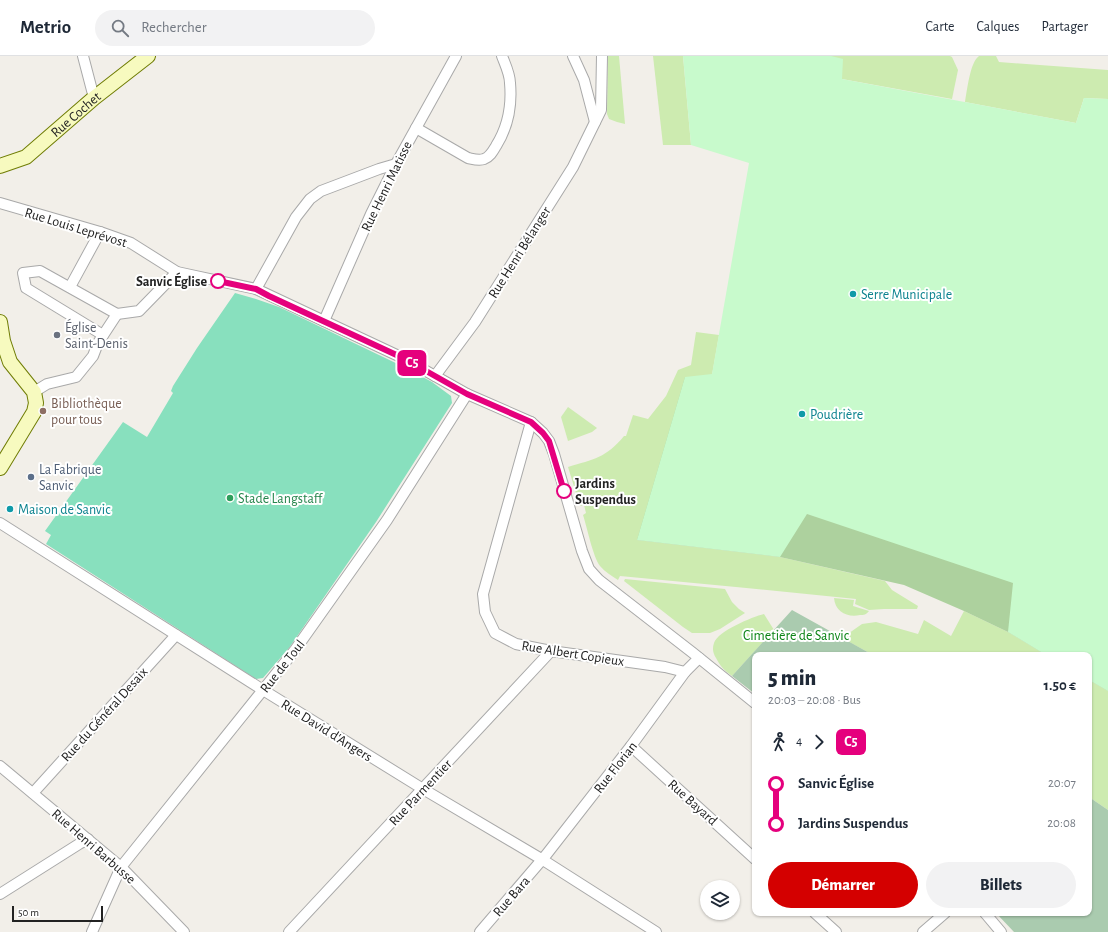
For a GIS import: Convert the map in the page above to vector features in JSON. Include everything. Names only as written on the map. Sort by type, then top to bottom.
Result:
[{"type":"street","points":[[83,56],[94,98]]},
{"type":"street","name":"Rue Henri Matisse","points":[[324,321],[371,214],[396,164],[456,56]]},
{"type":"street","points":[[416,128],[468,158],[483,160],[488,157],[501,138],[508,118],[511,100],[510,81],[502,56]]},
{"type":"street","points":[[573,56],[584,80],[595,122]]},
{"type":"street","name":"Rue Henri Bélanger","points":[[435,376],[475,322],[573,167],[601,110],[602,56]]},
{"type":"street","name":"Rue Cochet","points":[[0,166],[26,157],[94,98],[145,57]]},
{"type":"street","points":[[256,289],[296,217],[310,199],[321,191],[379,168],[396,164]]},
{"type":"street","name":"Rue Louis Leprévost","points":[[0,203],[100,232],[131,243],[178,272],[256,289],[398,356],[435,376]]},
{"type":"street","points":[[70,287],[100,232]]},
{"type":"street","points":[[103,335],[26,288],[23,273],[40,270],[117,314],[139,311],[178,272]]},
{"type":"street","points":[[34,392],[47,384],[76,377],[93,356],[98,343],[117,314]]},
{"type":"street","points":[[0,322],[3,341],[10,362],[34,392],[36,403],[34,412],[0,468]]},
{"type":"street","points":[[435,376],[467,394],[531,422],[543,433],[549,441],[554,454],[582,551],[589,569],[599,580],[752,701]]},
{"type":"street","name":"Rue de Toul","points":[[92,932],[121,867],[295,650],[387,520],[467,394]]},
{"type":"street","name":"Rue Albert Copieux","points":[[531,422],[482,594],[485,612],[495,633],[516,644],[551,651],[665,667],[684,672]]},
{"type":"street","name":"Rue David d'Angers","points":[[0,523],[263,690],[423,789],[542,860],[656,932]]},
{"type":"street","name":"Rue du Général Desaix","points":[[33,793],[176,635]]},
{"type":"street","name":"Rue Parmentier","points":[[289,932],[551,651]]},
{"type":"street","points":[[684,672],[699,658]]},
{"type":"street","name":"Rue Florian","points":[[542,860],[632,746],[684,672]]},
{"type":"street","name":"Rue Bayard","points":[[632,746],[752,856]]},
{"type":"street","name":"Rue Henri Barbusse","points":[[0,766],[121,867],[184,932]]},
{"type":"street","points":[[0,894],[88,839]]},
{"type":"street","name":"Rue Bara","points":[[480,932],[542,860]]},
{"type":"street","points":[[818,916],[836,932]]},
{"type":"street","points":[[923,932],[942,916]]},
{"type":"street","points":[[988,916],[1001,932]]},
{"type":"green space","points":[[608,56],[619,56],[625,124],[609,119],[607,114]]},
{"type":"green space","points":[[653,56],[683,56],[691,145],[663,145]]},
{"type":"green space","name":"Jardins Suspendus","points":[[683,56],[831,56],[843,59],[842,79],[1076,123],[1084,98],[1108,99],[1108,691],[1092,682],[1092,652],[1041,652],[1008,632],[1013,583],[807,514],[780,557],[637,540],[685,377],[712,374],[749,163],[691,145]]},
{"type":"green space","points":[[831,56],[950,56],[952,57],[958,70],[952,99],[842,79]]},
{"type":"green space","points":[[979,56],[996,56],[999,62],[1108,70],[1108,99],[1084,98],[1076,123],[965,102],[971,70],[973,64]]},
{"type":"green space","name":"Stade Langstaff","points":[[235,293],[279,307],[404,367],[432,382],[451,396],[452,403],[376,522],[289,648],[263,678],[256,679],[46,544],[51,535],[45,531],[123,422],[147,437],[173,393],[171,391],[173,386]]},
{"type":"green space","points":[[696,332],[719,335],[712,375],[637,540],[780,557],[885,581],[892,590],[918,606],[917,609],[869,610],[855,604],[856,599],[620,576],[618,580],[600,566],[597,562],[583,515],[586,513],[584,505],[580,506],[568,467],[599,457],[611,449],[624,436],[626,436],[633,415],[648,419],[666,396],[678,370],[691,365]]},
{"type":"green space","points":[[685,377],[757,478],[1023,579],[1091,647],[1108,691],[1092,682],[1092,652],[1041,652],[1008,632],[904,585],[780,557],[637,540]]},
{"type":"green space","points":[[568,407],[597,428],[592,432],[568,441],[561,417]]},
{"type":"green space","points":[[625,579],[725,589],[732,602],[745,613],[720,629],[710,633],[692,633],[624,581]]},
{"type":"green space","points":[[834,598],[854,600],[853,606],[869,611],[864,615],[847,615],[837,607]]},
{"type":"green space","name":"Cimetière de Sanvic","points":[[792,610],[868,652],[754,652]]},
{"type":"green space","points":[[964,611],[1008,632],[1041,652],[868,652],[842,638],[862,624],[876,622],[918,634],[924,620],[951,636]]},
{"type":"green space","points":[[764,614],[774,630],[754,652],[752,652],[752,654],[732,676],[723,668],[715,656],[713,649],[714,643],[717,638],[728,629]]},
{"type":"green space","name":"Cimetière de Sanvic","points":[[752,654],[752,692],[732,676]]},
{"type":"green space","points":[[1092,682],[1108,691],[1108,810],[1092,799]]},
{"type":"green space","points":[[1092,799],[1108,810],[1108,932],[1014,932],[999,916],[1092,916]]},
{"type":"bus line","name":"C5","points":[[218,281],[256,289],[403,358],[467,394],[531,422],[549,441],[564,491]]},
{"type":"place","name":"Sanvic Église","points":[[218,281]]},
{"type":"place","name":"Serre Municipale","points":[[853,294]]},
{"type":"place","name":"Église Saint-Denis","points":[[57,335]]},
{"type":"place","name":"Bibliothèque pour tous","points":[[43,411]]},
{"type":"place","name":"Poudrière","points":[[802,414]]},
{"type":"place","name":"La Fabrique Sanvic","points":[[31,477]]},
{"type":"place","name":"Jardins Suspendus","points":[[564,491]]},
{"type":"place","name":"Stade Langstaff","points":[[230,498]]},
{"type":"place","name":"Maison de Sanvic","points":[[10,509]]}]
